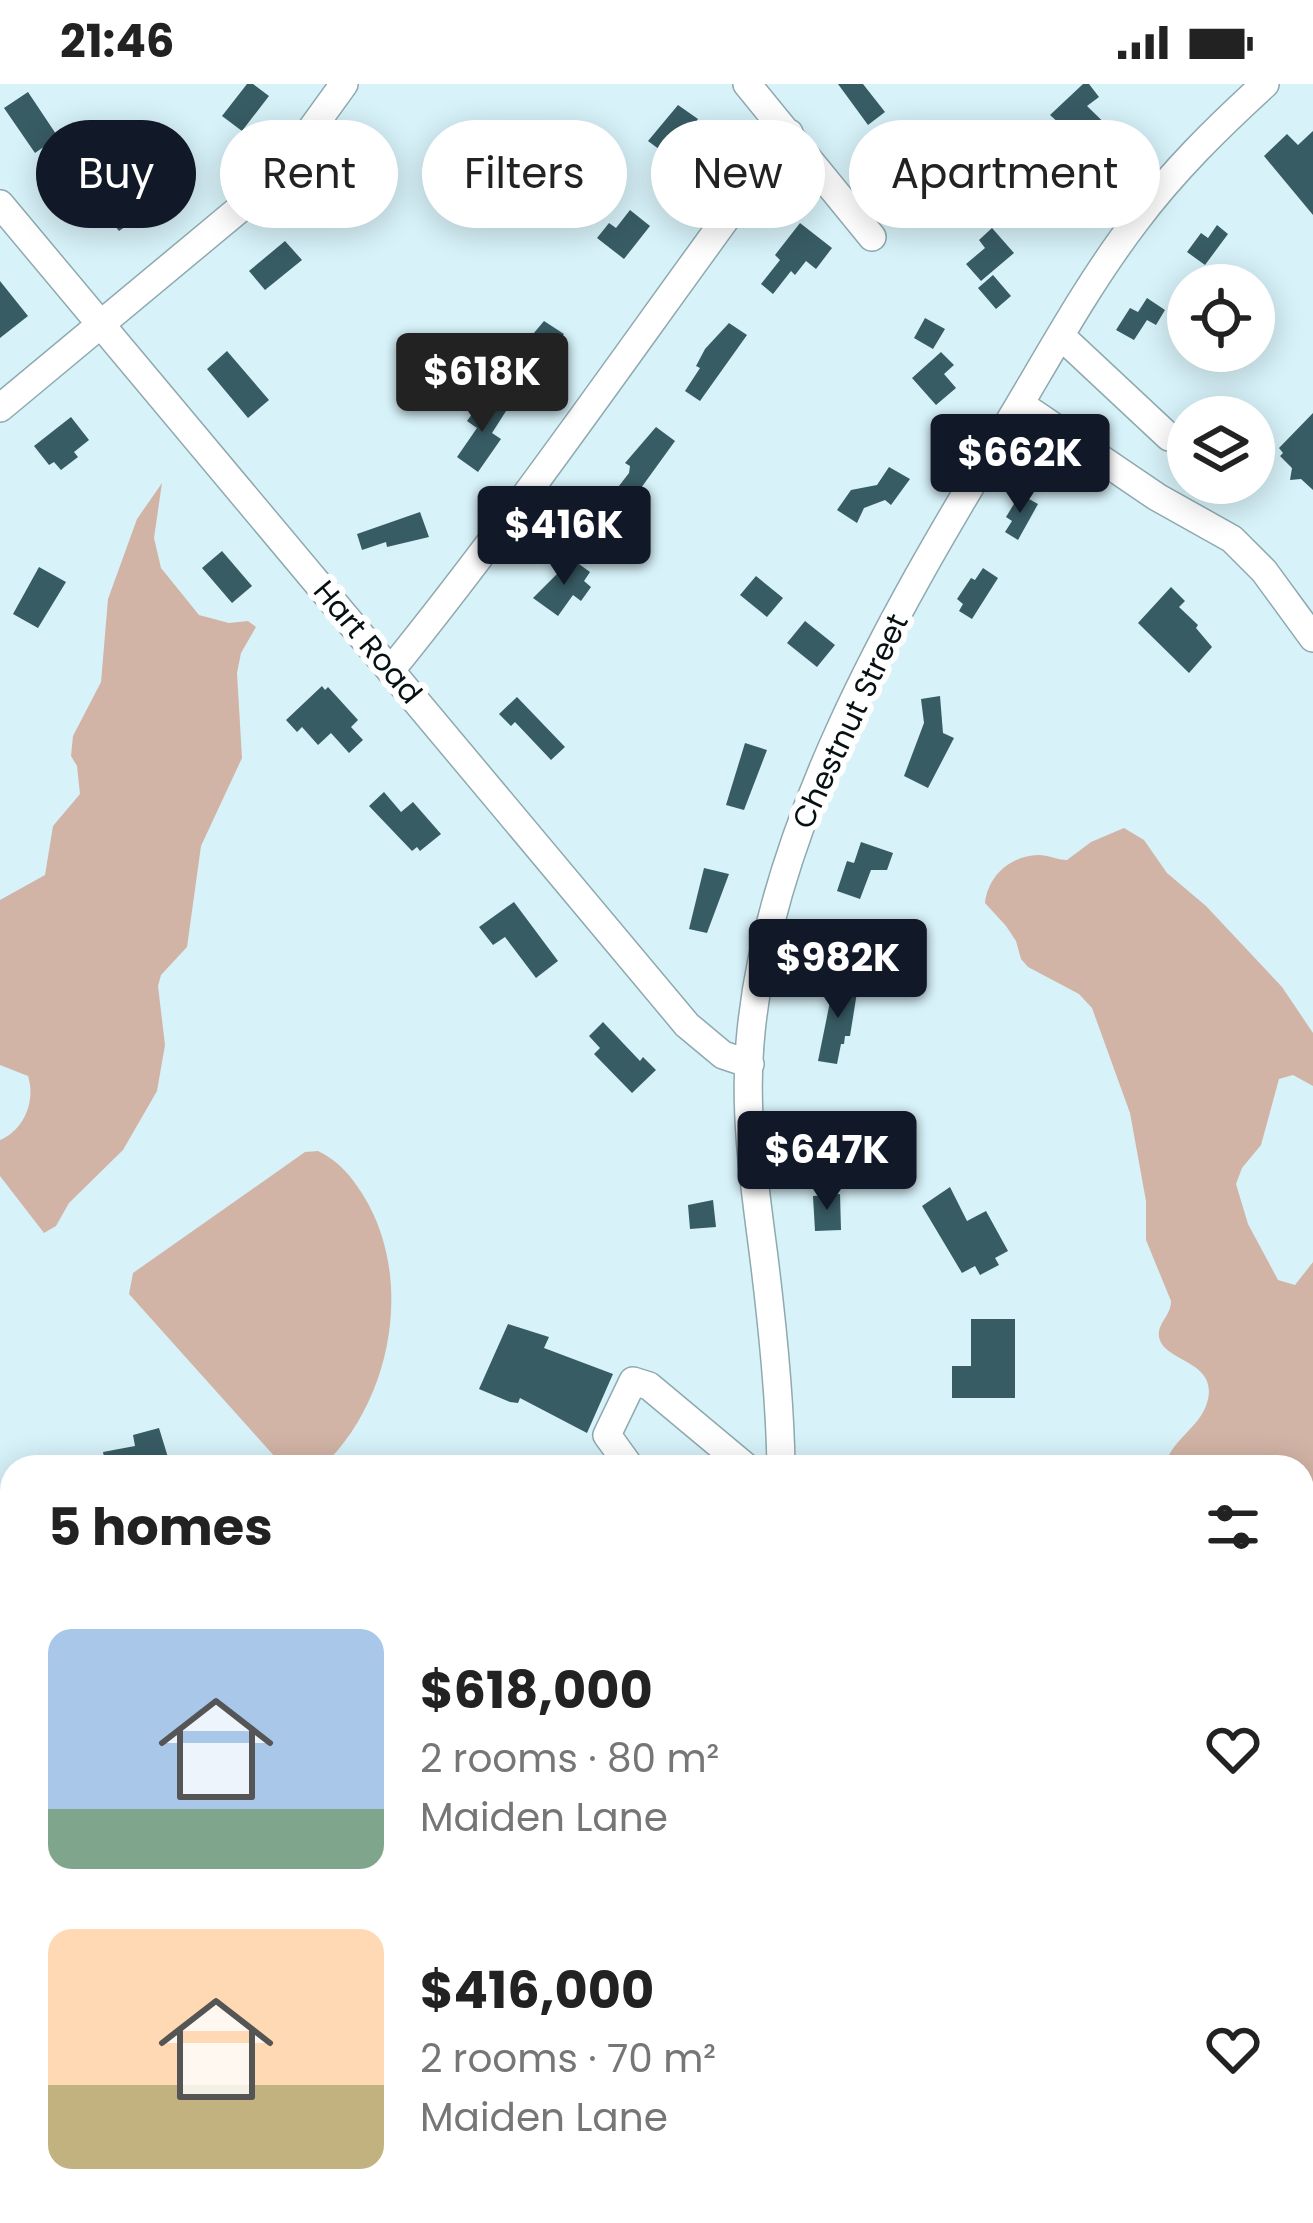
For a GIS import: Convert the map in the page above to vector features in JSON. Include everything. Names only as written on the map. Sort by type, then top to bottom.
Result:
[{"type":"street","points":[[0,408],[268,184],[344,84]]},
{"type":"street","points":[[747,84],[778,120]]},
{"type":"street","name":"Chestnut Street","points":[[780,1455],[749,1130],[750,1042],[789,855],[826,762],[933,549],[1061,336],[1149,204],[1201,145],[1265,84]]},
{"type":"street","points":[[825,178],[872,237]]},
{"type":"street","name":"Hart Road","points":[[0,204],[687,1025],[723,1054],[750,1064]]},
{"type":"street","points":[[392,670],[484,555],[718,228]]},
{"type":"street","points":[[1061,336],[1167,435]]},
{"type":"street","points":[[1020,404],[1157,497],[1232,538],[1264,571],[1313,638]]},
{"type":"street","points":[[621,1455],[607,1435],[633,1382],[650,1386],[732,1455]]},
{"type":"shaded area","points":[[162,483],[154,538],[161,568],[199,615],[229,623],[248,621],[256,627],[241,653],[237,673],[242,758],[201,846],[187,947],[161,975],[158,986],[165,1045],[157,1091],[123,1150],[69,1203],[56,1226],[44,1233],[0,1176],[0,1140],[22,1122],[30,1095],[28,1076],[0,1065],[0,900],[45,875],[53,826],[80,794],[71,756],[73,736],[101,682],[108,599],[137,519]]},
{"type":"shaded area","points":[[1124,828],[1144,840],[1167,873],[1206,906],[1282,987],[1313,1033],[1313,1086],[1293,1075],[1279,1079],[1261,1145],[1236,1184],[1248,1224],[1278,1280],[1295,1285],[1313,1262],[1313,1455],[1170,1455],[1203,1412],[1209,1389],[1199,1370],[1170,1352],[1159,1337],[1171,1301],[1146,1240],[1146,1201],[1130,1113],[1092,1008],[1079,994],[1028,967],[1006,926],[985,903],[996,876],[1010,864],[1038,855],[1067,860],[1091,842]]},
{"type":"shaded area","points":[[318,1151],[349,1175],[379,1228],[388,1263],[388,1337],[365,1408],[333,1455],[273,1455],[129,1294],[133,1273],[305,1152]]},
{"type":"building","points":[[247,84],[269,96],[250,120],[222,116]]},
{"type":"building","points":[[838,84],[863,84],[885,112],[875,120],[864,120]]},
{"type":"building","points":[[1083,84],[1089,84],[1099,97],[1087,106],[1101,120],[1055,120],[1050,115]]},
{"type":"building","points":[[28,92],[47,120],[36,120],[36,152],[35,153],[4,108]]},
{"type":"building","points":[[678,105],[698,119],[697,120],[666,120]]},
{"type":"building","points":[[1313,131],[1313,215],[1264,156],[1287,134],[1298,145]]},
{"type":"building","points":[[630,210],[650,226],[624,259],[597,238],[605,228],[627,228]]},
{"type":"building","points":[[1217,225],[1228,234],[1204,264],[1187,252],[1201,233],[1208,238]]},
{"type":"building","points":[[796,228],[806,228],[832,248],[816,269],[806,261],[795,275],[791,271],[773,294],[761,284],[780,260],[775,255]]},
{"type":"building","points":[[992,228],[1014,253],[981,281],[966,264],[985,248],[979,240]]},
{"type":"building","points":[[285,241],[302,260],[265,290],[249,271]]},
{"type":"building","points":[[993,275],[1011,296],[996,309],[978,288]]},
{"type":"building","points":[[0,281],[28,316],[0,338]]},
{"type":"building","points":[[1147,298],[1165,310],[1156,325],[1147,320],[1134,340],[1116,330],[1130,308],[1138,312]]},
{"type":"building","points":[[925,318],[945,329],[933,349],[914,338]]},
{"type":"building","points":[[544,321],[564,334],[548,357],[541,352],[524,378],[506,366]]},
{"type":"building","points":[[729,323],[747,335],[700,401],[685,391],[700,368],[696,366],[705,349]]},
{"type":"building","points":[[227,351],[269,400],[248,418],[207,369]]},
{"type":"building","points":[[941,352],[954,365],[944,374],[956,388],[936,405],[912,378]]},
{"type":"building","points":[[483,399],[506,411],[492,433],[501,439],[478,472],[457,457],[477,428],[467,421]]},
{"type":"building","points":[[1313,413],[1313,490],[1301,479],[1290,480],[1292,468],[1279,448]]},
{"type":"building","points":[[71,417],[89,440],[61,470],[54,462],[49,465],[34,446]]},
{"type":"building","points":[[656,427],[675,441],[628,506],[612,495],[629,473],[625,463]]},
{"type":"building","points":[[889,467],[910,479],[891,505],[885,500],[864,508],[857,523],[837,510],[851,490],[877,485]]},
{"type":"building","points":[[1020,494],[1038,504],[1018,540],[1005,532],[1012,521],[1006,517]]},
{"type":"building","points":[[420,512],[429,537],[362,550],[357,534]]},
{"type":"building","points":[[222,551],[252,586],[232,603],[202,568]]},
{"type":"building","points":[[572,559],[590,572],[584,581],[591,587],[581,601],[573,595],[558,616],[533,598]]},
{"type":"building","points":[[39,567],[66,582],[38,628],[13,614]]},
{"type":"building","points":[[983,568],[998,578],[972,619],[959,611],[963,604],[957,599]]},
{"type":"building","points":[[756,576],[783,598],[767,617],[740,595]]},
{"type":"building","points":[[1171,587],[1185,601],[1179,607],[1212,647],[1189,673],[1138,623]]},
{"type":"building","points":[[805,621],[835,645],[817,667],[787,643]]},
{"type":"building","points":[[322,686],[358,720],[351,727],[363,740],[349,753],[331,733],[318,745],[302,727],[297,732],[286,720]]},
{"type":"building","points":[[940,696],[943,733],[954,738],[928,788],[904,776],[924,723],[921,699]]},
{"type":"building","points":[[517,697],[565,747],[551,760],[515,722],[511,726],[499,714]]},
{"type":"building","points":[[745,743],[767,750],[744,810],[726,805]]},
{"type":"building","points":[[384,792],[401,812],[413,802],[441,834],[420,851],[417,847],[412,851],[369,806]]},
{"type":"building","points":[[861,842],[893,853],[887,870],[871,870],[860,899],[837,891],[847,861],[854,863]]},
{"type":"building","points":[[704,868],[729,874],[707,933],[689,929]]},
{"type":"building","points":[[514,902],[558,961],[536,978],[505,937],[493,945],[479,927]]},
{"type":"building","points":[[834,982],[858,986],[850,1036],[841,1044],[837,1064],[818,1061]]},
{"type":"building","points":[[603,1022],[640,1061],[643,1057],[656,1070],[632,1093],[594,1054],[600,1048],[589,1036]]},
{"type":"building","points":[[950,1187],[967,1221],[986,1211],[1008,1251],[995,1258],[999,1265],[980,1275],[975,1266],[962,1273],[922,1206]]},
{"type":"building","points":[[840,1194],[841,1230],[815,1231],[813,1196]]},
{"type":"building","points":[[713,1200],[716,1227],[690,1229],[688,1205]]},
{"type":"building","points":[[971,1319],[1015,1319],[1015,1398],[952,1398],[952,1366],[971,1366]]},
{"type":"building","points":[[508,1324],[549,1337],[544,1348],[613,1374],[587,1433],[520,1398],[518,1403],[510,1402],[479,1389]]},
{"type":"building","points":[[159,1428],[167,1455],[104,1455],[135,1446],[133,1435]]}]
